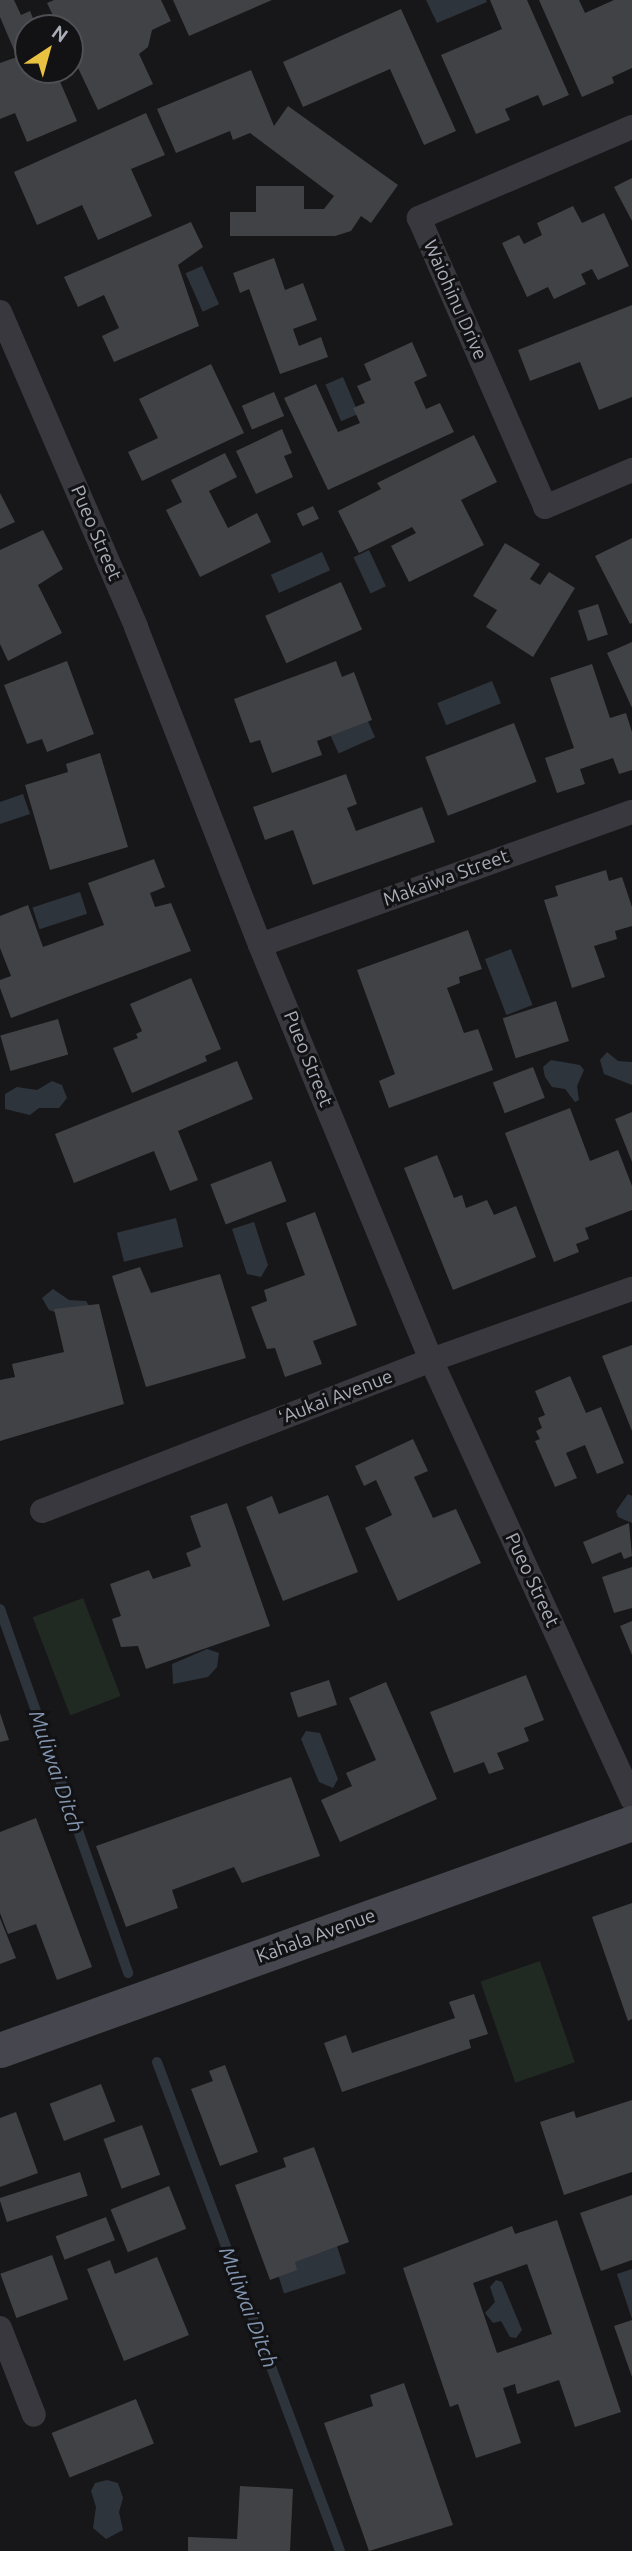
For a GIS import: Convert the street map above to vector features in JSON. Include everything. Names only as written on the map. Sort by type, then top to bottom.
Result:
[{"type":"street","name":"Waiohinu Drive","points":[[632,127],[419,218],[545,507],[632,470]]},
{"type":"street","name":"Pueo Street","points":[[0,312],[136,627],[260,945],[431,1360],[632,1799]]},
{"type":"street","name":"Makaiwa Street","points":[[260,945],[632,812]]},
{"type":"street","name":"ʻAukai Avenue","points":[[42,1511],[431,1360],[632,1289]]},
{"type":"street","name":"Kahala Avenue","points":[[0,2050],[632,1823]]},
{"type":"street","points":[[0,2328],[34,2415]]},
{"type":"shaded area","points":[[426,0],[486,0],[487,2],[437,23]]},
{"type":"shaded area","points":[[202,266],[219,304],[203,312],[186,273]]},
{"type":"shaded area","points":[[343,377],[359,414],[341,421],[326,384]]},
{"type":"shaded area","points":[[369,550],[386,586],[370,593],[354,557]]},
{"type":"shaded area","points":[[322,552],[330,570],[279,593],[271,575]]},
{"type":"shaded area","points":[[492,681],[501,703],[446,725],[437,703]]},
{"type":"shaded area","points":[[367,719],[375,737],[339,754],[330,735]]},
{"type":"shaded area","points":[[23,794],[30,814],[0,824],[0,802]]},
{"type":"shaded area","points":[[80,892],[87,914],[40,929],[32,907]]},
{"type":"shaded area","points":[[511,949],[533,1005],[506,1015],[485,959]]},
{"type":"shaded area","points":[[607,1052],[618,1061],[632,1062],[632,1085],[604,1074],[600,1060]]},
{"type":"shaded area","points":[[551,1060],[580,1065],[584,1070],[577,1086],[579,1100],[575,1102],[565,1089],[552,1087],[545,1077],[543,1067]]},
{"type":"shaded area","points":[[52,1081],[62,1085],[67,1098],[59,1108],[39,1108],[30,1115],[5,1109],[5,1094],[17,1087],[37,1090]]},
{"type":"shaded area","points":[[176,1218],[183,1247],[124,1262],[117,1233]]},
{"type":"shaded area","points":[[254,1222],[268,1265],[261,1277],[247,1274],[232,1229]]},
{"type":"shaded area","points":[[53,1289],[69,1300],[86,1301],[90,1307],[71,1318],[49,1310],[42,1298]]},
{"type":"shaded area","points":[[628,1494],[632,1496],[632,1523],[618,1517],[616,1511]]},
{"type":"shaded area","points":[[83,1598],[121,1696],[70,1715],[33,1617]]},
{"type":"shaded area","points":[[207,1649],[219,1653],[217,1667],[208,1677],[173,1684],[172,1664]]},
{"type":"shaded area","points":[[306,1731],[320,1733],[338,1779],[333,1788],[319,1782],[301,1739]]},
{"type":"shaded area","points":[[540,1961],[575,2062],[515,2083],[480,1982]]},
{"type":"shaded area","points":[[336,2243],[346,2273],[284,2294],[274,2263]]},
{"type":"shaded area","points":[[632,2269],[632,2319],[617,2274]]},
{"type":"shaded area","points":[[496,2280],[502,2282],[522,2330],[516,2338],[510,2337],[501,2321],[493,2323],[485,2313],[495,2302],[490,2287]]},
{"type":"shaded area","points":[[107,2480],[118,2483],[123,2498],[119,2512],[123,2530],[106,2539],[93,2528],[96,2507],[91,2491],[95,2483]]},
{"type":"building","points":[[0,0],[14,0],[21,14],[14,14],[14,50],[0,17]]},
{"type":"building","points":[[54,0],[161,0],[171,21],[152,30],[148,47],[139,54],[153,84],[98,110],[84,80],[84,14],[52,14],[47,3]]},
{"type":"building","points":[[173,0],[272,0],[189,36]]},
{"type":"building","points":[[490,0],[527,0],[569,95],[543,106],[538,95],[505,109],[510,120],[476,134],[441,55],[502,29]]},
{"type":"building","points":[[539,0],[579,0],[585,13],[614,0],[632,0],[632,68],[612,77],[614,83],[582,97]]},
{"type":"building","points":[[401,9],[456,131],[424,145],[390,69],[303,107],[283,62]]},
{"type":"building","points":[[14,58],[14,84],[61,84],[77,121],[27,142],[15,113],[0,119],[0,63]]},
{"type":"building","points":[[251,70],[274,126],[288,106],[398,185],[371,223],[361,216],[351,231],[335,236],[230,236],[230,212],[256,212],[256,186],[304,186],[304,209],[324,209],[334,196],[250,133],[233,140],[230,131],[176,153],[157,109]]},
{"type":"building","points":[[146,113],[165,155],[131,169],[152,216],[98,240],[82,205],[37,225],[14,172]]},
{"type":"building","points":[[632,178],[632,221],[614,187]]},
{"type":"building","points":[[573,206],[582,223],[604,213],[629,266],[598,280],[592,269],[581,274],[586,284],[554,299],[548,287],[527,297],[502,243],[519,235],[524,244],[542,235],[537,223]]},
{"type":"building","points":[[191,222],[203,247],[178,265],[199,326],[114,362],[102,336],[119,328],[104,295],[78,307],[64,277]]},
{"type":"building","points":[[274,258],[285,290],[303,283],[317,320],[293,329],[299,346],[321,337],[328,357],[280,374],[249,289],[240,293],[233,273]]},
{"type":"building","points":[[632,305],[632,397],[599,410],[580,362],[530,381],[518,350]]},
{"type":"building","points":[[412,342],[427,376],[414,382],[426,409],[440,403],[454,432],[328,490],[284,398],[316,384],[338,432],[360,423],[353,408],[365,403],[357,386],[371,380],[364,364]]},
{"type":"building","points":[[211,364],[244,433],[142,481],[128,452],[158,438],[139,399]]},
{"type":"building","points":[[274,392],[284,416],[252,430],[242,406]]},
{"type":"building","points":[[282,429],[292,453],[284,456],[293,477],[256,494],[236,451]]},
{"type":"building","points":[[474,435],[497,482],[461,500],[484,545],[409,582],[391,546],[416,533],[412,527],[359,553],[338,511],[381,489],[377,483]]},
{"type":"building","points":[[225,453],[237,477],[209,491],[228,528],[257,513],[271,542],[200,577],[166,510],[182,502],[171,480]]},
{"type":"building","points":[[0,493],[15,522],[0,529]]},
{"type":"building","points":[[313,506],[319,519],[303,526],[297,514]]},
{"type":"building","points":[[43,530],[63,569],[38,585],[62,633],[8,661],[0,644],[0,550]]},
{"type":"building","points":[[632,538],[632,623],[630,624],[595,556]]},
{"type":"building","points":[[505,543],[540,564],[530,579],[540,585],[549,572],[575,588],[533,657],[486,627],[497,610],[473,596]]},
{"type":"building","points":[[341,582],[362,630],[286,663],[265,616]]},
{"type":"building","points":[[598,604],[608,634],[588,641],[578,610]]},
{"type":"building","points":[[632,642],[632,708],[607,653]]},
{"type":"building","points":[[67,661],[94,734],[47,752],[42,739],[27,744],[4,685]]},
{"type":"building","points":[[336,661],[342,677],[354,672],[372,720],[317,741],[322,755],[272,773],[260,740],[250,743],[234,699]]},
{"type":"building","points":[[592,664],[610,718],[626,713],[632,732],[632,770],[619,774],[613,758],[580,769],[585,784],[557,793],[545,758],[574,748],[550,678]]},
{"type":"building","points":[[514,723],[537,782],[448,816],[425,757]]},
{"type":"building","points":[[100,753],[128,847],[50,870],[25,785],[68,772],[66,764]]},
{"type":"building","points":[[346,774],[357,804],[347,808],[356,831],[422,807],[435,842],[313,885],[293,830],[265,840],[253,807]]},
{"type":"building","points":[[154,859],[165,887],[150,893],[155,907],[171,903],[191,951],[11,1018],[0,988],[0,980],[11,976],[0,948],[0,916],[28,905],[43,947],[104,925],[88,883]]},
{"type":"building","points":[[606,870],[609,881],[622,877],[632,907],[632,926],[615,931],[617,939],[594,946],[605,977],[572,988],[544,900],[558,896],[555,886]]},
{"type":"building","points":[[468,930],[482,969],[459,977],[460,983],[447,988],[464,1033],[478,1029],[493,1070],[389,1108],[379,1081],[395,1074],[357,970]]},
{"type":"building","points":[[191,978],[221,1049],[205,1056],[207,1061],[132,1093],[113,1048],[138,1038],[136,1034],[142,1031],[130,1004]]},
{"type":"building","points":[[556,1001],[569,1041],[516,1058],[503,1018]]},
{"type":"building","points":[[58,1019],[68,1055],[11,1071],[0,1036]]},
{"type":"building","points":[[237,1061],[253,1099],[178,1131],[198,1180],[170,1191],[154,1151],[74,1183],[55,1134]]},
{"type":"building","points":[[533,1067],[545,1098],[505,1113],[493,1082]]},
{"type":"building","points":[[570,1108],[590,1161],[618,1150],[632,1186],[632,1210],[585,1228],[589,1239],[576,1244],[579,1252],[554,1262],[505,1133]]},
{"type":"building","points":[[632,1112],[632,1162],[615,1119]]},
{"type":"building","points":[[437,1155],[454,1198],[462,1195],[466,1208],[487,1200],[494,1215],[516,1206],[536,1257],[453,1290],[404,1168]]},
{"type":"building","points":[[271,1161],[286,1201],[226,1224],[210,1184]]},
{"type":"building","points":[[315,1212],[357,1325],[313,1341],[322,1364],[285,1377],[275,1348],[267,1349],[251,1307],[267,1301],[264,1290],[305,1275],[286,1223]]},
{"type":"building","points":[[140,1267],[151,1293],[220,1274],[246,1358],[146,1387],[112,1276]]},
{"type":"building","points":[[99,1304],[124,1404],[0,1441],[0,1380],[15,1377],[12,1364],[64,1352],[54,1309]]},
{"type":"building","points":[[632,1345],[632,1431],[602,1356]]},
{"type":"building","points":[[570,1376],[586,1413],[601,1407],[624,1463],[597,1474],[585,1445],[566,1453],[577,1478],[555,1487],[535,1441],[540,1439],[536,1431],[542,1428],[538,1418],[545,1415],[535,1391]]},
{"type":"building","points":[[413,1439],[428,1471],[414,1477],[433,1518],[456,1509],[481,1563],[398,1601],[365,1528],[392,1515],[376,1480],[364,1486],[355,1466]]},
{"type":"building","points":[[328,1495],[358,1572],[283,1601],[246,1507],[272,1496],[279,1514]]},
{"type":"building","points":[[227,1503],[270,1626],[146,1669],[138,1646],[121,1647],[112,1619],[121,1616],[110,1584],[149,1570],[153,1579],[191,1566],[186,1553],[201,1547],[190,1516]]},
{"type":"building","points":[[629,1523],[632,1556],[624,1559],[621,1552],[592,1564],[583,1542]]},
{"type":"building","points":[[632,1567],[632,1608],[614,1613],[602,1577]]},
{"type":"building","points":[[632,1621],[632,1655],[620,1626]]},
{"type":"building","points":[[526,1675],[544,1720],[524,1728],[529,1741],[497,1753],[504,1769],[489,1774],[484,1762],[454,1773],[430,1712]]},
{"type":"building","points":[[329,1680],[337,1705],[298,1717],[290,1693]]},
{"type":"building","points":[[386,1682],[437,1799],[340,1842],[321,1800],[352,1786],[346,1773],[376,1760],[349,1698]]},
{"type":"building","points":[[0,1713],[9,1740],[0,1742]]},
{"type":"building","points":[[291,1777],[320,1856],[242,1883],[234,1867],[172,1890],[178,1908],[126,1927],[96,1846]]},
{"type":"building","points":[[36,1818],[92,1967],[57,1980],[36,1924],[8,1934],[0,1913],[0,1832]]},
{"type":"building","points":[[632,1903],[632,2019],[628,2021],[592,1917]]},
{"type":"building","points":[[0,1918],[16,1958],[0,1964]]},
{"type":"building","points":[[474,1994],[488,2034],[469,2040],[471,2048],[342,2092],[324,2043],[346,2035],[352,2053],[455,2018],[449,2002]]},
{"type":"building","points":[[225,2065],[258,2152],[220,2166],[191,2089],[213,2081],[209,2071]]},
{"type":"building","points":[[101,2084],[115,2121],[64,2141],[50,2104]]},
{"type":"building","points":[[632,2100],[632,2172],[564,2195],[540,2122],[574,2111],[576,2118]]},
{"type":"building","points":[[16,2112],[38,2173],[0,2187],[0,2118]]},
{"type":"building","points":[[142,2125],[160,2175],[122,2189],[103,2139]]},
{"type":"building","points":[[314,2147],[349,2242],[295,2262],[297,2270],[270,2280],[235,2185],[286,2167],[283,2158]]},
{"type":"building","points":[[80,2172],[88,2196],[7,2222],[0,2198]]},
{"type":"building","points":[[169,2186],[186,2229],[128,2252],[111,2210]]},
{"type":"building","points":[[632,2195],[632,2260],[601,2271],[580,2213]]},
{"type":"building","points":[[106,2217],[115,2240],[65,2260],[56,2236]]},
{"type":"building","points":[[557,2220],[621,2412],[575,2427],[559,2380],[517,2394],[515,2384],[503,2388],[521,2443],[476,2458],[458,2404],[450,2407],[403,2268],[512,2226],[515,2234]],"holes":[[[527,2264],[552,2334],[497,2353],[473,2283]]]},
{"type":"building","points":[[52,2255],[68,2299],[16,2318],[0,2274]]},
{"type":"building","points":[[157,2257],[189,2335],[124,2361],[87,2269],[110,2260],[115,2274]]},
{"type":"building","points":[[632,2320],[632,2377],[614,2326]]},
{"type":"building","points":[[404,2383],[453,2525],[369,2551],[324,2423],[373,2406],[370,2395]]},
{"type":"building","points":[[136,2399],[154,2444],[70,2478],[52,2433]]},
{"type":"building","points":[[240,2486],[293,2489],[290,2551],[188,2551],[188,2537],[237,2539]]},
{"type":"waterway","name":"Muliwai Ditch","points":[[0,1609],[128,1973]]},
{"type":"waterway","name":"Muliwai Ditch","points":[[157,2062],[340,2551]]}]
